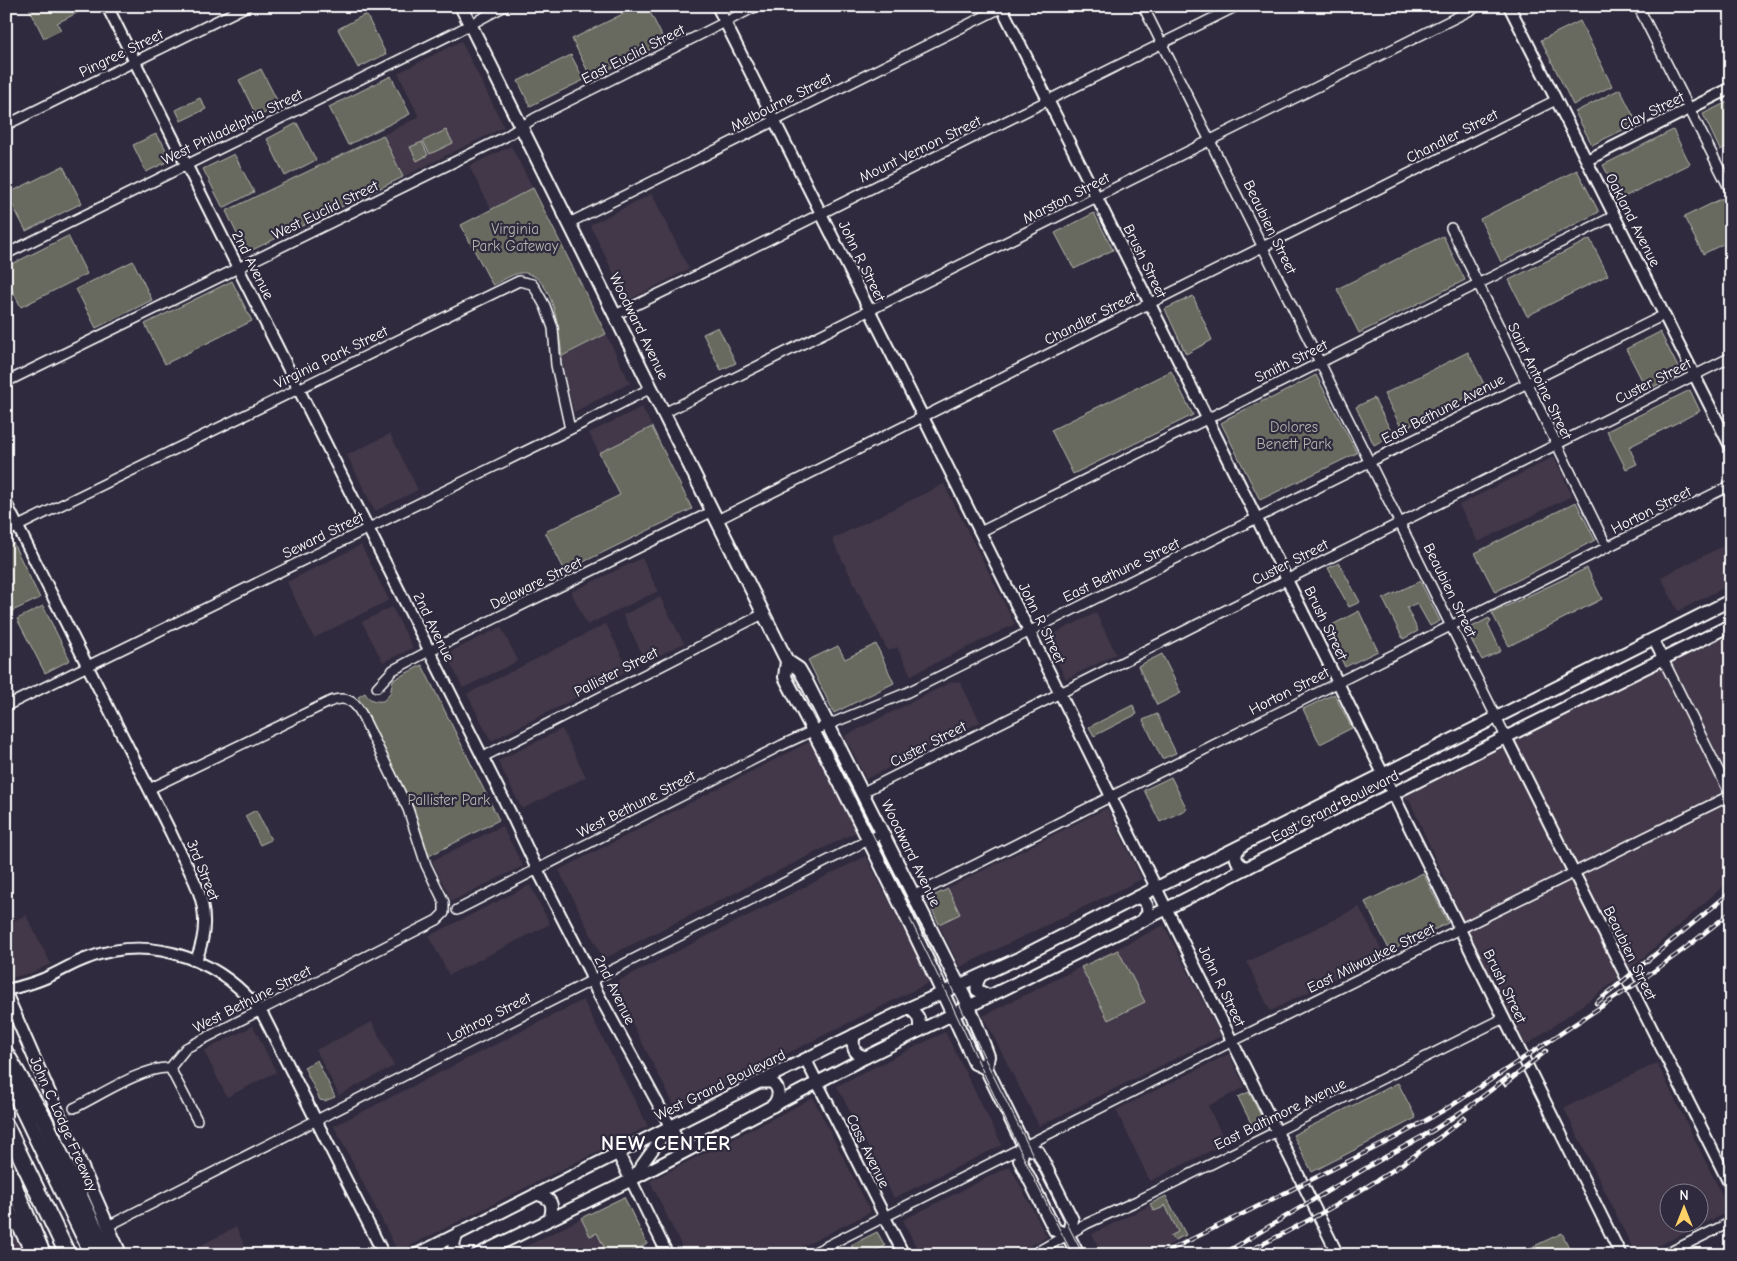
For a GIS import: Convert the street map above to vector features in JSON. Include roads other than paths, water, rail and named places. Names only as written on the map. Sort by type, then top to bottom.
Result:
[{"type":"highway","points":[[6,1054],[44,1119],[92,1223],[110,1255]]},
{"type":"highway","name":"John C Lodge Freeway","points":[[6,1074],[93,1255]]},
{"type":"highway","points":[[6,1126],[68,1255]]},
{"type":"highway","points":[[6,1164],[43,1255]]},
{"type":"main road","name":"Woodward Avenue","points":[[461,6],[763,614],[787,661],[799,669],[829,724],[969,1006],[988,1056],[986,1068],[1024,1146],[1038,1152],[1072,1220],[1068,1235],[1078,1255]]},
{"type":"main road","name":"East Grand Boulevard","points":[[958,985],[980,976],[1731,600]]},
{"type":"main road","name":"East Grand Boulevard","points":[[953,1014],[1167,909],[1393,793],[1731,625]]},
{"type":"main road","name":"Woodward Avenue","points":[[787,661],[786,677],[943,992],[975,1063],[986,1068]]},
{"type":"main road","points":[[1308,812],[1317,820],[1317,832]]},
{"type":"main road","points":[[1244,844],[1237,850],[1235,859],[1247,868]]},
{"type":"main road","points":[[1138,897],[1145,901],[1148,906],[1148,913],[1142,921]]},
{"type":"main road","points":[[980,976],[977,990],[989,996]]},
{"type":"main road","name":"West Grand Boulevard","points":[[416,1255],[670,1126],[958,985]]},
{"type":"main road","name":"John C Lodge Freeway","points":[[6,994],[121,1255]]},
{"type":"main road","points":[[909,1008],[918,1015],[919,1031]]},
{"type":"main road","points":[[477,1255],[631,1180],[866,1057],[953,1014]]},
{"type":"main road","points":[[854,1035],[852,1044],[855,1052],[866,1057]]},
{"type":"main road","points":[[760,1082],[768,1081],[776,1085],[779,1094],[773,1106]]},
{"type":"main road","points":[[670,1126],[684,1152]]},
{"type":"main road","name":"Woodward Avenue","points":[[1024,1146],[1020,1160],[1055,1230],[1068,1235]]},
{"type":"main road","points":[[618,1153],[631,1180]]},
{"type":"main road","points":[[536,1194],[549,1199],[552,1204],[550,1219]]},
{"type":"main road","points":[[6,1203],[34,1255]]},
{"type":"main road","points":[[458,1233],[453,1245],[458,1255]]},
{"type":"street","name":"2nd Avenue","points":[[107,6],[588,969],[596,990],[670,1126]]},
{"type":"street","name":"Pingree Street","points":[[6,125],[247,6]]},
{"type":"street","name":"West Philadelphia Street","points":[[6,254],[505,6]]},
{"type":"street","name":"John R Street","points":[[717,6],[1338,1255]]},
{"type":"street","name":"East Euclid Street","points":[[521,127],[757,6]]},
{"type":"street","name":"Beaubien Street","points":[[1143,6],[1731,1187]]},
{"type":"street","name":"Mount Vernon Street","points":[[615,315],[1237,6]]},
{"type":"street","name":"Marston Street","points":[[664,413],[1480,6]]},
{"type":"street","name":"Oakland Avenue","points":[[1510,6],[1731,448]]},
{"type":"street","points":[[1638,6],[1731,192]]},
{"type":"street","name":"Brush Street","points":[[1003,7],[1621,1255]]},
{"type":"street","name":"Melbourne Street","points":[[570,223],[1003,7]]},
{"type":"street","name":"Clay Street","points":[[1587,160],[1731,88]]},
{"type":"street","name":"Chandler Street","points":[[715,516],[923,417],[1556,100]]},
{"type":"street","name":"West Euclid Street","points":[[6,382],[505,137],[521,127]]},
{"type":"street","name":"Smith Street","points":[[980,532],[1614,216]]},
{"type":"street","name":"Saint Antoine Street","points":[[1450,228],[1607,547]]},
{"type":"street","name":"Virginia Park Street","points":[[6,532],[512,283],[520,281],[532,284],[550,320],[556,365],[570,429]]},
{"type":"street","name":"East Bethune Avenue","points":[[1369,462],[1664,315]]},
{"type":"street","name":"Custer Street","points":[[863,792],[1731,357]]},
{"type":"street","name":"Seward Street","points":[[6,706],[651,388]]},
{"type":"street","name":"East Bethune Street","points":[[829,724],[906,693],[1369,462]]},
{"type":"street","name":"Horton Street","points":[[913,896],[1731,485]]},
{"type":"street","name":"3rd Street","points":[[6,503],[170,831],[202,900],[205,925],[202,945],[196,960]]},
{"type":"street","name":"Delaware Street","points":[[378,687],[393,670],[429,651],[715,516]]},
{"type":"street","name":"Pallister Street","points":[[483,758],[763,614]]},
{"type":"street","points":[[1653,639],[1731,796]]},
{"type":"street","name":"West Bethune Street","points":[[149,789],[329,702],[342,698],[347,699],[353,702],[361,713],[408,810],[426,865],[444,902],[444,913],[437,920],[186,1048],[170,1068]]},
{"type":"street","name":"West Bethune Street","points":[[457,910],[813,730],[829,724]]},
{"type":"street","name":"East Milwaukee Street","points":[[809,1255],[1233,1041],[1731,796]]},
{"type":"street","name":"Lothrop Street","points":[[108,1226],[882,833]]},
{"type":"street","points":[[6,990],[42,980],[88,958],[116,950],[146,949],[164,951],[196,960],[229,980],[260,1011],[273,1034],[384,1255]]},
{"type":"street","name":"East Baltimore Avenue","points":[[1032,1255],[1093,1221],[1504,1018]]},
{"type":"street","name":"Cass Avenue","points":[[806,1060],[904,1255]]},
{"type":"street","points":[[74,1108],[147,1071],[162,1067],[170,1068],[196,1120]]},
{"type":"street","points":[[668,1255],[631,1180],[670,1126]]},
{"type":"street","points":[[1664,1255],[1731,1222]]},
{"type":"tram line","points":[[857,803],[902,893],[925,931],[987,1063],[1083,1255]]},
{"type":"tram line","points":[[910,919],[1051,1214],[1073,1255]]},
{"type":"railway","points":[[1596,1003],[1731,892]]},
{"type":"railway","points":[[1160,1255],[1395,1138],[1451,1106],[1643,979],[1731,912]]},
{"type":"railway","points":[[1505,1084],[1546,1051]]},
{"type":"railway","points":[[1222,1255],[1371,1165],[1432,1131],[1470,1106],[1508,1077]]},
{"type":"railway","points":[[1241,1255],[1357,1193],[1412,1158],[1464,1118]]},
{"type":"district","name":"NEW CENTER","points":[[666,1143]]},
{"type":"park label","name":"Virginia Park Gateway","points":[[515,238]]},
{"type":"park label","name":"Dolores Benett Park","points":[[1294,436]]},
{"type":"park label","name":"Pallister Park","points":[[449,800]]}]
